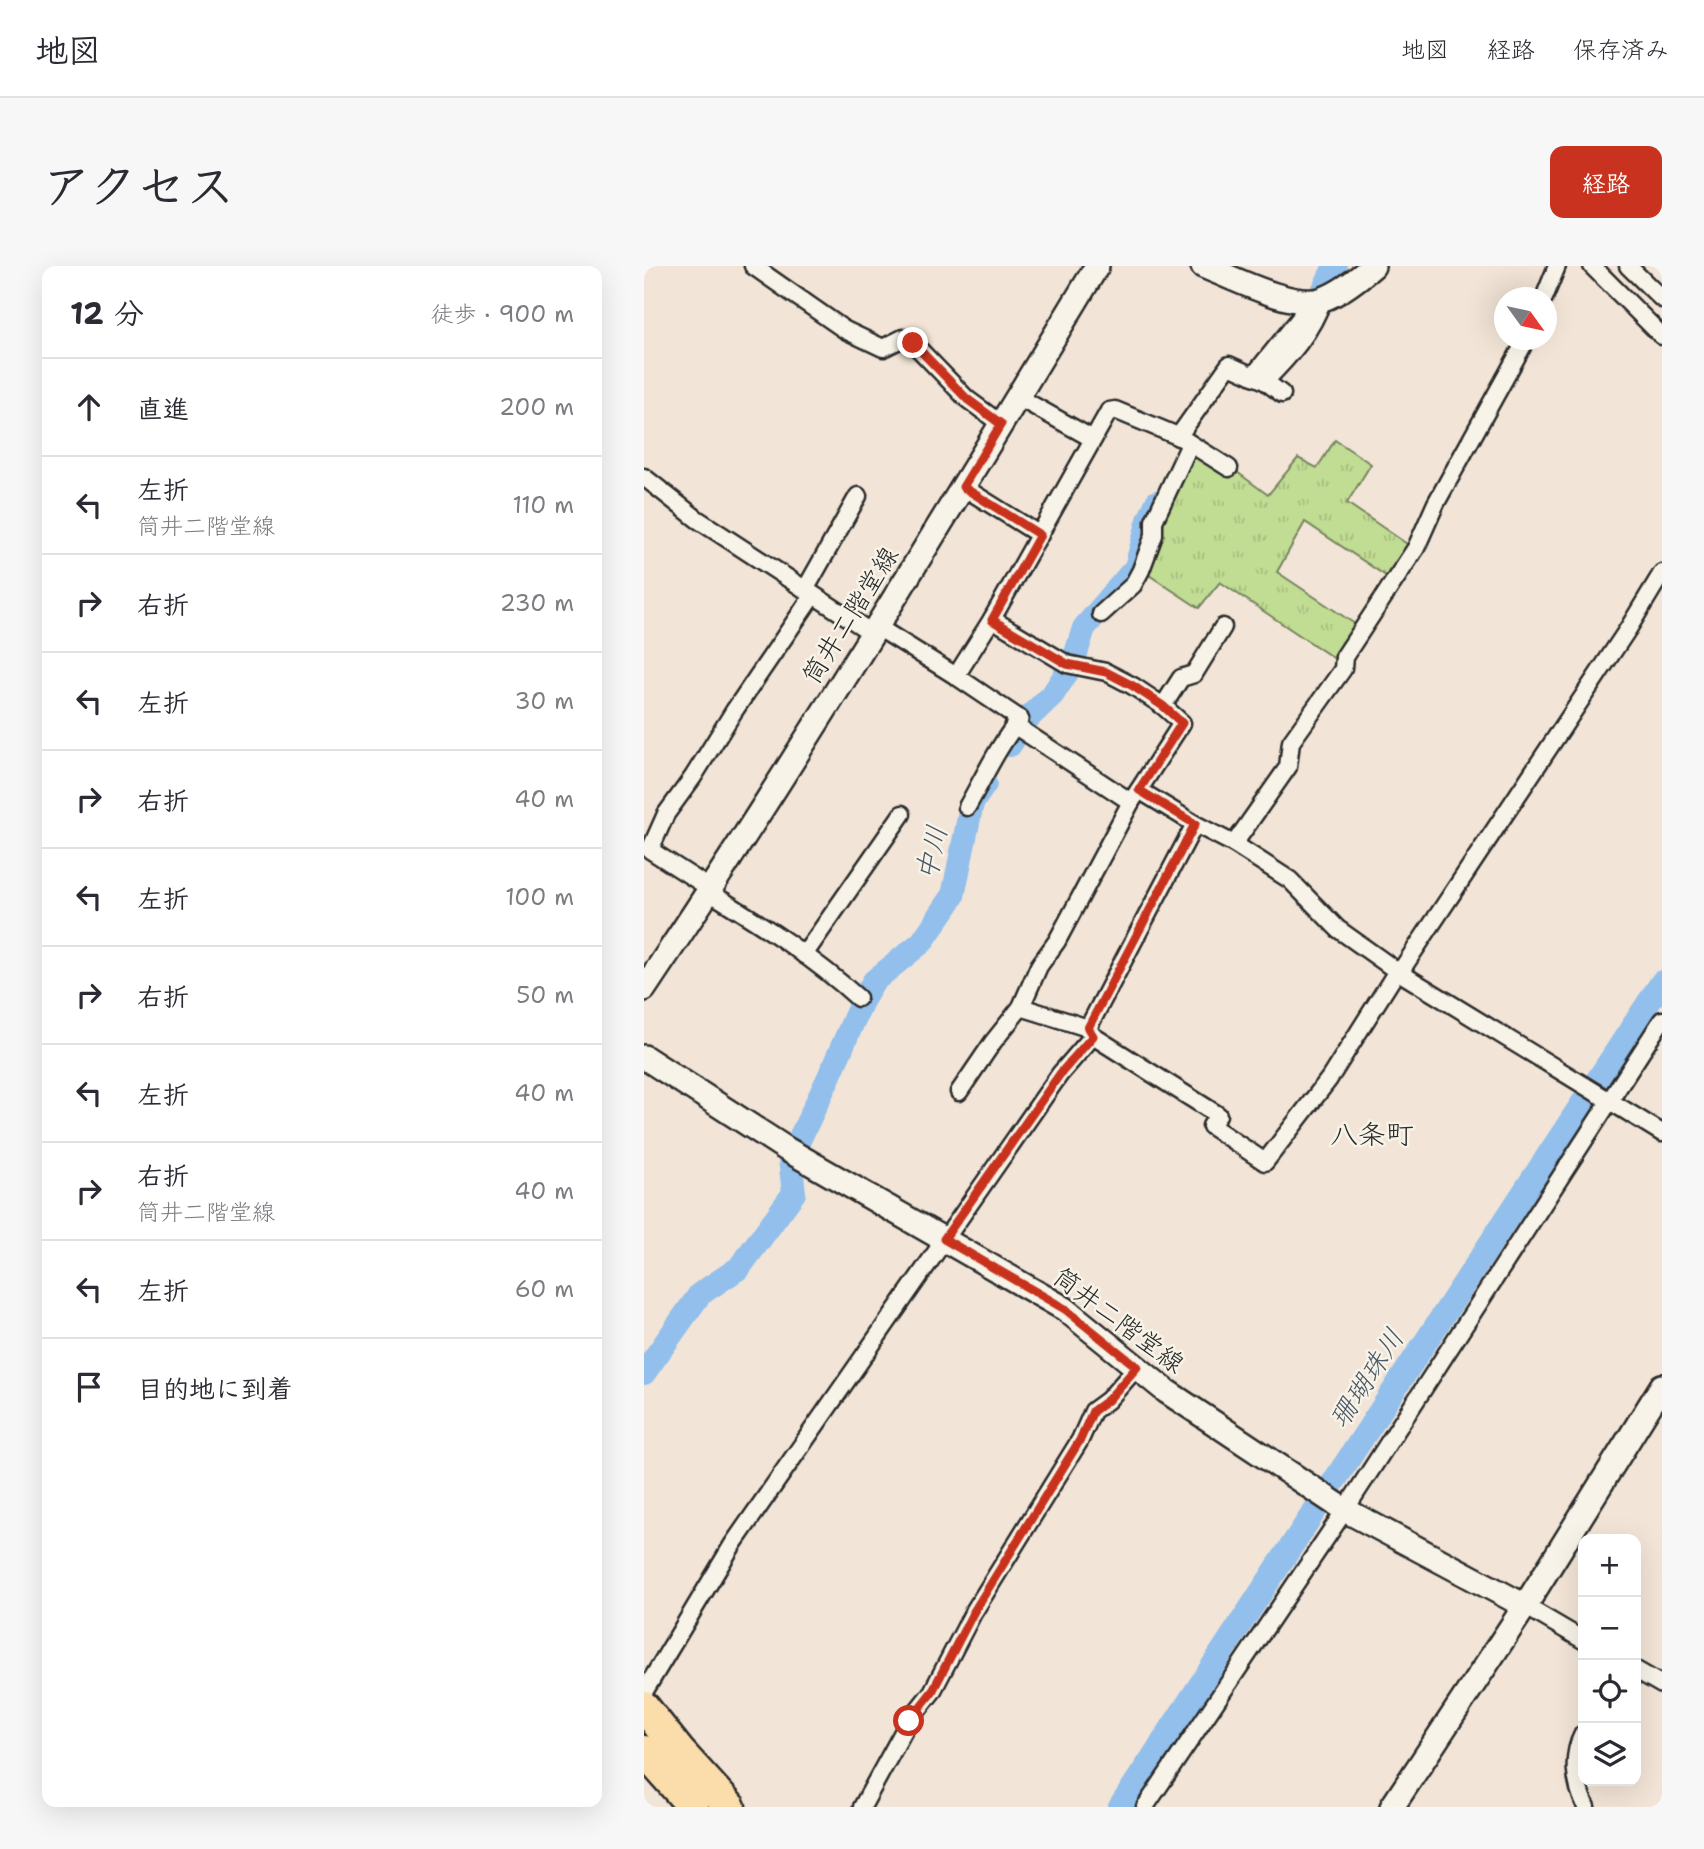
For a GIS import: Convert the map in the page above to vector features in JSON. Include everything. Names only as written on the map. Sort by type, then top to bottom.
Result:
[{"type":"highway","points":[[644,1707],[730,1807]]},
{"type":"highway","points":[[644,1719],[720,1807]]},
{"type":"highway","points":[[644,1751],[693,1807]]},
{"type":"highway","points":[[644,1765],[682,1807]]},
{"type":"main road","name":"筒井二階堂線","points":[[644,989],[710,890],[874,630],[1097,266]]},
{"type":"main road","points":[[1203,266],[1289,299],[1315,300],[1360,277],[1373,266]]},
{"type":"main road","name":"筒井二階堂線","points":[[644,1058],[793,1153],[1065,1309],[1166,1391],[1343,1509],[1525,1606]]},
{"type":"main road","points":[[1392,1807],[1525,1606],[1662,1386]]},
{"type":"street","points":[[753,266],[845,330],[877,346],[883,348],[903,338],[913,343],[967,399],[1001,424]]},
{"type":"street","points":[[1548,287],[1557,266]]},
{"type":"street","points":[[1592,266],[1662,336]]},
{"type":"street","points":[[1628,266],[1662,299]]},
{"type":"street","points":[[1259,378],[1315,300]]},
{"type":"street","points":[[1234,844],[1288,767],[1291,742],[1343,668],[1344,657],[1416,548],[1436,503],[1520,350]]},
{"type":"street","points":[[1101,614],[1133,585],[1141,570],[1154,535],[1154,521],[1183,439],[1229,365],[1259,378],[1282,394]]},
{"type":"street","points":[[1018,397],[1093,439]]},
{"type":"street","points":[[956,676],[992,620],[1109,411],[1115,410],[1183,439],[1229,468]]},
{"type":"street","points":[[644,477],[697,519],[809,593],[956,676],[1020,719],[1020,729]]},
{"type":"street","points":[[963,487],[1040,535]]},
{"type":"street","points":[[858,496],[809,593],[693,777],[666,814],[650,850],[770,930],[858,998]]},
{"type":"street","points":[[1021,1007],[1090,1032],[1218,1115],[1211,1126],[1265,1162],[1329,1079],[1662,573]]},
{"type":"street","points":[[958,1092],[1021,1007],[1039,966],[1057,941],[1135,796],[1182,723],[1163,706],[1106,672],[1072,665],[992,620]]},
{"type":"street","points":[[1163,706],[1181,678],[1194,674],[1223,627]]},
{"type":"street","points":[[1020,729],[1135,796],[1234,844],[1290,880],[1338,929],[1399,971],[1662,1133]]},
{"type":"street","points":[[967,807],[1000,744],[1020,729]]},
{"type":"street","points":[[804,956],[902,814]]},
{"type":"street","points":[[644,1692],[733,1544],[1090,1032],[1195,824]]},
{"type":"street","points":[[1145,1807],[1662,1020]]},
{"type":"street","points":[[862,1807],[909,1721],[932,1692],[973,1613],[1080,1440],[1093,1411],[1108,1400],[1137,1367]]},
{"type":"street","points":[[1525,1606],[1578,1637]]},
{"type":"street","points":[[1641,1673],[1662,1685]]},
{"type":"street","points":[[1578,1754],[1577,1785],[1586,1807]]},
{"type":"green space","points":[[1335,440],[1371,464],[1347,503],[1410,546],[1389,578],[1305,522],[1277,572],[1358,626],[1338,661],[1220,582],[1199,608],[1146,573],[1165,512],[1193,452],[1233,469],[1268,495],[1298,458],[1317,468]]},
{"type":"waterway","name":"中川","points":[[1312,314],[1335,266]]},
{"type":"waterway","name":"中川","points":[[1010,745],[1025,721],[1053,694],[1073,663],[1084,628],[1136,567],[1157,502]]},
{"type":"waterway","name":"中川","points":[[644,1373],[700,1294],[739,1268],[794,1193],[790,1159],[862,1001],[874,981],[922,942],[953,896],[972,803],[985,784]]},
{"type":"waterway","name":"珊瑚珠川","points":[[1120,1807],[1662,982]]},
{"type":"district","name":"八条町","points":[[1372,1134]]},
{"type":"route","points":[[909,1721],[932,1692],[973,1613],[1080,1440],[1093,1411],[1108,1400],[1137,1367],[1065,1309],[944,1239],[1060,1074],[1093,1036],[1088,1028],[1195,824],[1139,790],[1182,723],[1163,706],[1133,686],[1106,672],[1067,664],[992,620],[1040,535],[963,487],[1001,424],[967,399],[913,343]]}]
